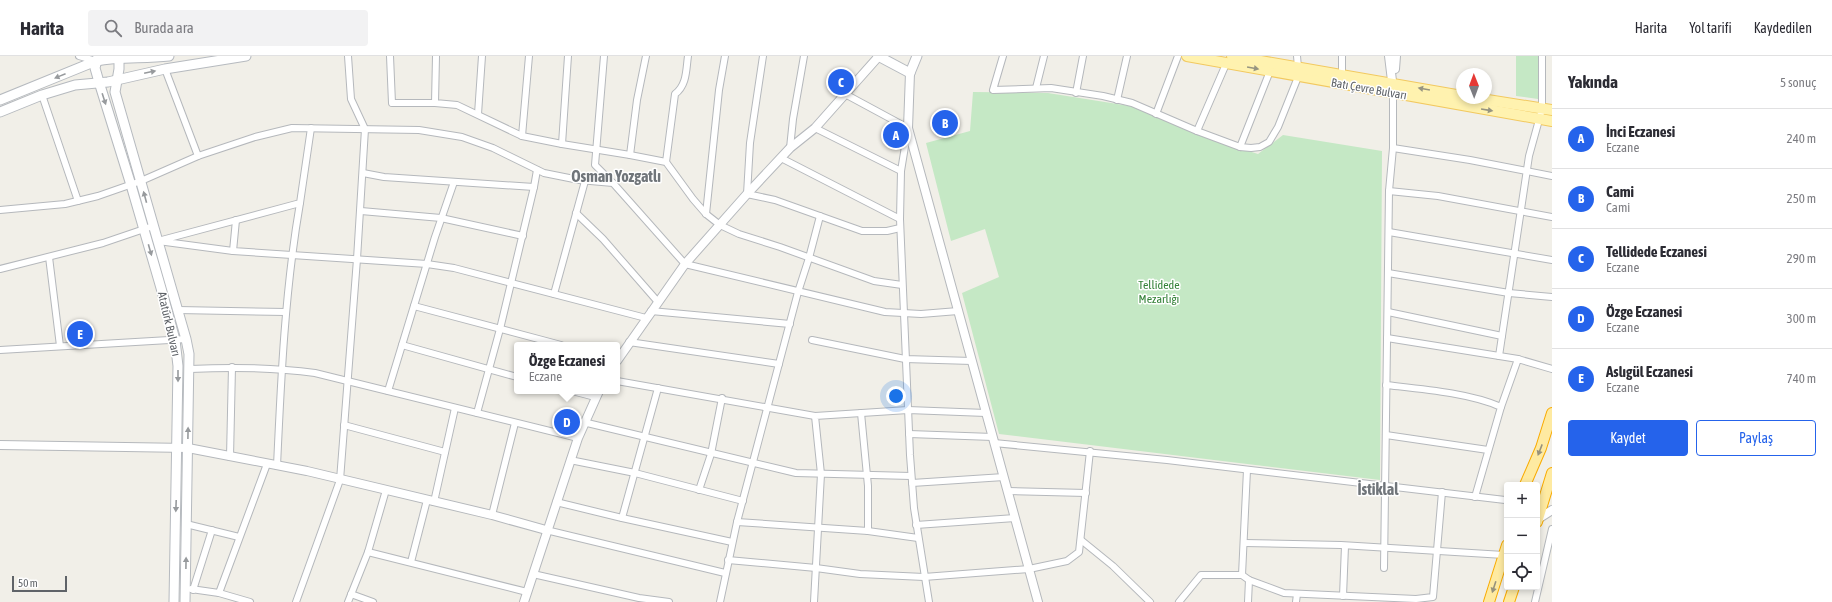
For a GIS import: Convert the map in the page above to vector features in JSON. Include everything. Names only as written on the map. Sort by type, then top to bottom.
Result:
[{"type":"highway","points":[[1526,482],[1541,448],[1552,413]]},
{"type":"highway","points":[[1538,518],[1552,473]]},
{"type":"highway","points":[[1489,602],[1505,554]]},
{"type":"highway","points":[[1509,602],[1513,590]]},
{"type":"main road","points":[[0,100],[97,58],[119,57],[135,59],[169,56]]},
{"type":"main road","points":[[0,112],[42,94],[74,85],[108,82],[165,69],[246,56]]},
{"type":"main road","points":[[879,56],[910,74]]},
{"type":"main road","points":[[910,74],[912,56]]},
{"type":"main road","points":[[910,74],[917,56]]},
{"type":"main road","name":"Batı Çevre Bulvarı","points":[[1187,56],[1234,58],[1298,72],[1393,89],[1544,113]]},
{"type":"main road","name":"Atatürk Bulvarı","points":[[119,57],[115,92],[141,182],[149,228],[175,340],[178,366],[178,448],[174,602]]},
{"type":"main road","name":"Atatürk Bulvarı","points":[[97,58],[95,68],[131,185],[149,228],[158,241],[186,339],[190,369],[186,524],[189,588],[184,602]]},
{"type":"main road","name":"Batı Çevre Bulvarı","points":[[1234,58],[1270,71],[1342,75],[1393,89],[1456,95]]},
{"type":"main road","name":"Batı Çevre Bulvarı","points":[[1492,102],[1544,113],[1552,121]]},
{"type":"street","points":[[79,56],[97,58]]},
{"type":"street","points":[[296,602],[340,480],[358,259],[364,173],[365,129],[351,99],[348,56]]},
{"type":"street","points":[[390,56],[392,103],[435,103],[457,105],[522,136],[666,162],[693,199],[706,214],[720,225],[739,234],[780,247],[874,281],[902,285]]},
{"type":"street","points":[[435,103],[436,56]]},
{"type":"street","points":[[478,114],[482,56]]},
{"type":"street","points":[[522,136],[529,56]]},
{"type":"street","points":[[562,144],[568,56]]},
{"type":"street","points":[[604,56],[595,165],[685,264],[885,312],[921,314],[958,311]]},
{"type":"street","points":[[630,155],[637,100],[646,56]]},
{"type":"street","points":[[666,162],[675,94],[681,90],[684,84],[688,56]]},
{"type":"street","points":[[706,214],[719,90],[725,56]]},
{"type":"street","points":[[747,194],[750,143],[763,56]]},
{"type":"street","points":[[790,148],[793,119],[804,56]]},
{"type":"street","points":[[620,356],[648,314],[685,264],[747,194],[790,148],[815,128],[879,56]]},
{"type":"street","points":[[1003,56],[993,90],[1051,88],[1103,96],[1132,103],[1197,131],[1240,147],[1251,148],[1260,147],[1269,142],[1278,127],[1298,72],[1297,56]]},
{"type":"street","points":[[1036,88],[1044,56]]},
{"type":"street","points":[[1076,93],[1083,56]]},
{"type":"street","points":[[1117,100],[1127,56]]},
{"type":"street","points":[[1156,114],[1178,56]]},
{"type":"street","points":[[1342,56],[1342,75]]},
{"type":"street","points":[[1389,56],[1393,89]]},
{"type":"street","points":[[1384,568],[1389,191],[1393,148],[1393,89],[1396,56]]},
{"type":"street","points":[[1499,356],[1529,156],[1544,113],[1542,56]]},
{"type":"street","points":[[1197,131],[1234,58]]},
{"type":"street","points":[[165,69],[198,156]]},
{"type":"street","points":[[1240,147],[1270,71]]},
{"type":"street","points":[[910,74],[908,128],[901,171],[900,228],[902,285],[911,476],[916,525],[929,602]]},
{"type":"street","points":[[42,94],[78,201]]},
{"type":"street","points":[[845,94],[908,128],[1038,602]]},
{"type":"street","points":[[0,210],[65,204],[78,201],[141,182],[198,156],[255,137],[292,128],[419,130],[462,137],[493,148],[544,173],[585,181],[612,183]]},
{"type":"street","points":[[277,466],[282,368],[291,254],[311,128]]},
{"type":"street","points":[[815,128],[846,145],[901,171]]},
{"type":"street","points":[[1393,148],[1552,176]]},
{"type":"street","points":[[781,158],[900,219]]},
{"type":"street","points":[[477,413],[523,236],[537,170]]},
{"type":"street","points":[[364,173],[384,177],[534,187]]},
{"type":"street","points":[[554,294],[585,181]]},
{"type":"street","points":[[388,391],[441,218],[454,182]]},
{"type":"street","points":[[1389,191],[1438,196],[1552,217]]},
{"type":"street","points":[[747,194],[775,200],[862,231],[887,231],[900,228]]},
{"type":"street","points":[[158,241],[300,204]]},
{"type":"street","points":[[361,211],[441,218],[523,236]]},
{"type":"street","points":[[576,213],[603,239],[658,302]]},
{"type":"street","points":[[720,602],[737,522],[754,463],[798,292],[820,216]]},
{"type":"street","points":[[234,251],[236,220]]},
{"type":"street","points":[[0,269],[103,243],[149,228]]},
{"type":"street","points":[[1389,232],[1552,260]]},
{"type":"street","points":[[158,241],[234,251],[427,264],[454,268],[554,294],[648,314],[790,324]]},
{"type":"street","points":[[49,257],[60,346]]},
{"type":"street","points":[[1388,273],[1509,293],[1552,297]]},
{"type":"street","points":[[414,306],[550,342]]},
{"type":"street","points":[[178,310],[286,312]]},
{"type":"street","points":[[1388,312],[1502,336]]},
{"type":"street","points":[[1387,338],[1499,356],[1552,369]]},
{"type":"street","points":[[0,350],[186,339]]},
{"type":"street","points":[[812,340],[905,359],[972,361]]},
{"type":"street","points":[[629,342],[779,364]]},
{"type":"street","points":[[402,346],[514,376]]},
{"type":"street","points":[[1474,497],[1501,407],[1518,360]]},
{"type":"street","points":[[230,457],[232,367]]},
{"type":"street","points":[[190,369],[232,367],[282,368],[314,373],[578,438]]},
{"type":"street","points":[[620,382],[722,398],[815,416],[908,410],[986,413]]},
{"type":"street","points":[[1386,385],[1425,389],[1491,402],[1501,407]]},
{"type":"street","points":[[622,518],[658,388]]},
{"type":"street","points":[[524,602],[546,530],[583,422],[597,394]]},
{"type":"street","points":[[700,490],[711,454],[722,398]]},
{"type":"street","points":[[411,562],[445,452],[455,408]]},
{"type":"street","points":[[861,413],[867,474],[868,531]]},
{"type":"street","points":[[814,602],[821,474],[815,416]]},
{"type":"street","points":[[492,515],[515,422]]},
{"type":"street","points":[[583,422],[644,438],[796,473],[911,476]]},
{"type":"street","points":[[344,425],[445,452]]},
{"type":"street","points":[[909,434],[994,440],[1504,500]]},
{"type":"street","points":[[1386,435],[1488,450]]},
{"type":"street","points":[[0,445],[188,448],[307,471],[725,573]]},
{"type":"street","points":[[728,560],[816,568],[860,574],[924,577],[1029,569],[1067,561],[1079,552],[1090,451]]},
{"type":"street","points":[[570,460],[635,473],[743,501]]},
{"type":"street","points":[[219,593],[267,464]]},
{"type":"street","points":[[1242,575],[1248,470]]},
{"type":"street","points":[[912,483],[1004,477]]},
{"type":"street","points":[[348,602],[368,552],[386,490]]},
{"type":"street","points":[[1008,492],[1086,493]]},
{"type":"street","points":[[1180,602],[1202,575],[1242,575],[1249,580],[1284,593],[1416,601],[1433,597],[1442,492]]},
{"type":"street","points":[[556,502],[732,542]]},
{"type":"street","points":[[1540,518],[1552,510]]},
{"type":"street","points":[[916,525],[1015,518]]},
{"type":"street","points":[[737,522],[868,531],[918,538]]},
{"type":"street","points":[[186,524],[239,537]]},
{"type":"street","points":[[212,530],[189,588],[219,593],[250,602]]},
{"type":"street","points":[[1535,602],[1552,530]]},
{"type":"street","points":[[1081,540],[1113,566],[1150,602]]},
{"type":"street","points":[[1244,543],[1437,550],[1504,550]]},
{"type":"street","points":[[1343,596],[1345,546]]},
{"type":"street","points":[[368,552],[527,592]]},
{"type":"street","points":[[1545,560],[1552,562]]},
{"type":"street","points":[[533,574],[639,598],[669,602]]},
{"type":"street","points":[[1248,602],[1249,580]]},
{"type":"street","points":[[351,594],[373,602]]},
{"type":"street","points":[[1296,602],[1297,594]]},
{"type":"green space","points":[[1516,56],[1538,56],[1538,99],[1516,96]]},
{"type":"green space","name":"Tellidede Mezarlığı","points":[[973,92],[1048,93],[1130,106],[1214,140],[1258,154],[1283,135],[1382,151],[1380,480],[999,434],[962,293],[999,277],[985,229],[951,241],[926,143],[970,131]]},
{"type":"place","name":"Tellidede Eczanesi","points":[[841,82]]},
{"type":"place","name":"Cami","points":[[945,123]]},
{"type":"place","name":"İnci Eczanesi","points":[[896,135]]},
{"type":"place","name":"Aslıgül Eczanesi","points":[[80,334]]},
{"type":"place","name":"Özge Eczanesi","points":[[567,422]]},
{"type":"district","name":"Osman Yozgatlı","points":[[616,176]]},
{"type":"district","name":"İstiklal","points":[[1378,489]]}]
